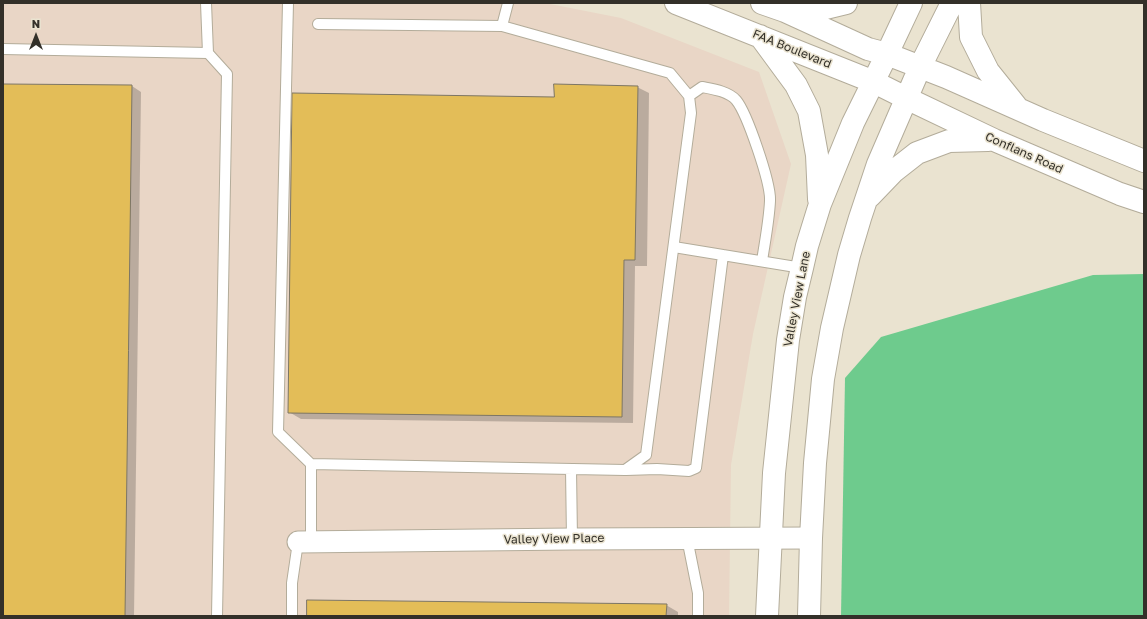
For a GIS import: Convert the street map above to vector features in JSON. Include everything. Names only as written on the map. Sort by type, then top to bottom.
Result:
[{"type":"main road","name":"FAA Boulevard","points":[[676,3],[874,82],[906,98]]},
{"type":"main road","points":[[762,3],[785,11],[868,49],[888,54],[946,77],[1050,123],[1144,161]]},
{"type":"main road","points":[[785,11],[813,11],[846,3]]},
{"type":"main road","name":"Valley View Lane","points":[[767,616],[774,473],[788,340],[795,297],[807,246],[820,204],[853,123],[888,54],[911,3]]},
{"type":"main road","points":[[809,616],[815,463],[824,379],[832,328],[849,255],[878,164],[920,67],[952,3]]},
{"type":"main road","points":[[969,3],[971,37],[988,71],[1018,109]]},
{"type":"main road","points":[[760,36],[796,85],[809,111],[816,155],[820,204]]},
{"type":"main road","name":"Conflans Road","points":[[906,98],[994,140],[1120,194],[1144,202]]},
{"type":"main road","points":[[866,200],[894,172],[917,153],[949,141],[994,140]]},
{"type":"street","name":"Valley View Place","points":[[304,542],[811,538]]},
{"type":"lane","points":[[206,3],[208,53],[227,74],[217,616]]},
{"type":"lane","points":[[288,3],[278,432],[311,464],[625,470],[657,468],[689,471],[696,468],[723,255]]},
{"type":"lane","points":[[502,26],[508,3]]},
{"type":"lane","points":[[318,24],[502,26],[670,73],[690,96],[692,113],[646,455],[625,470]]},
{"type":"lane","points":[[3,49],[208,53]]},
{"type":"lane","points":[[690,96],[702,87],[713,89],[731,96],[736,100],[750,127],[768,184],[770,200],[762,261]]},
{"type":"lane","points":[[674,247],[802,268]]},
{"type":"lane","points":[[292,616],[292,583],[304,542],[311,464]]},
{"type":"lane","points":[[571,469],[572,539]]},
{"type":"lane","points":[[687,538],[698,593],[698,616]]},
{"type":"shaded area","points":[[3,3],[545,3],[621,18],[759,72],[791,164],[753,334],[731,465],[729,616],[3,616]]},
{"type":"green space","points":[[1144,274],[1144,616],[841,616],[845,378],[881,337],[1093,275]]},
{"type":"building","points":[[3,84],[132,85],[125,616],[3,616]]},
{"type":"building","points":[[554,84],[638,86],[635,260],[624,260],[622,417],[288,413],[292,93],[554,97]]},
{"type":"building","points":[[307,600],[667,604],[666,616],[307,616]]}]
